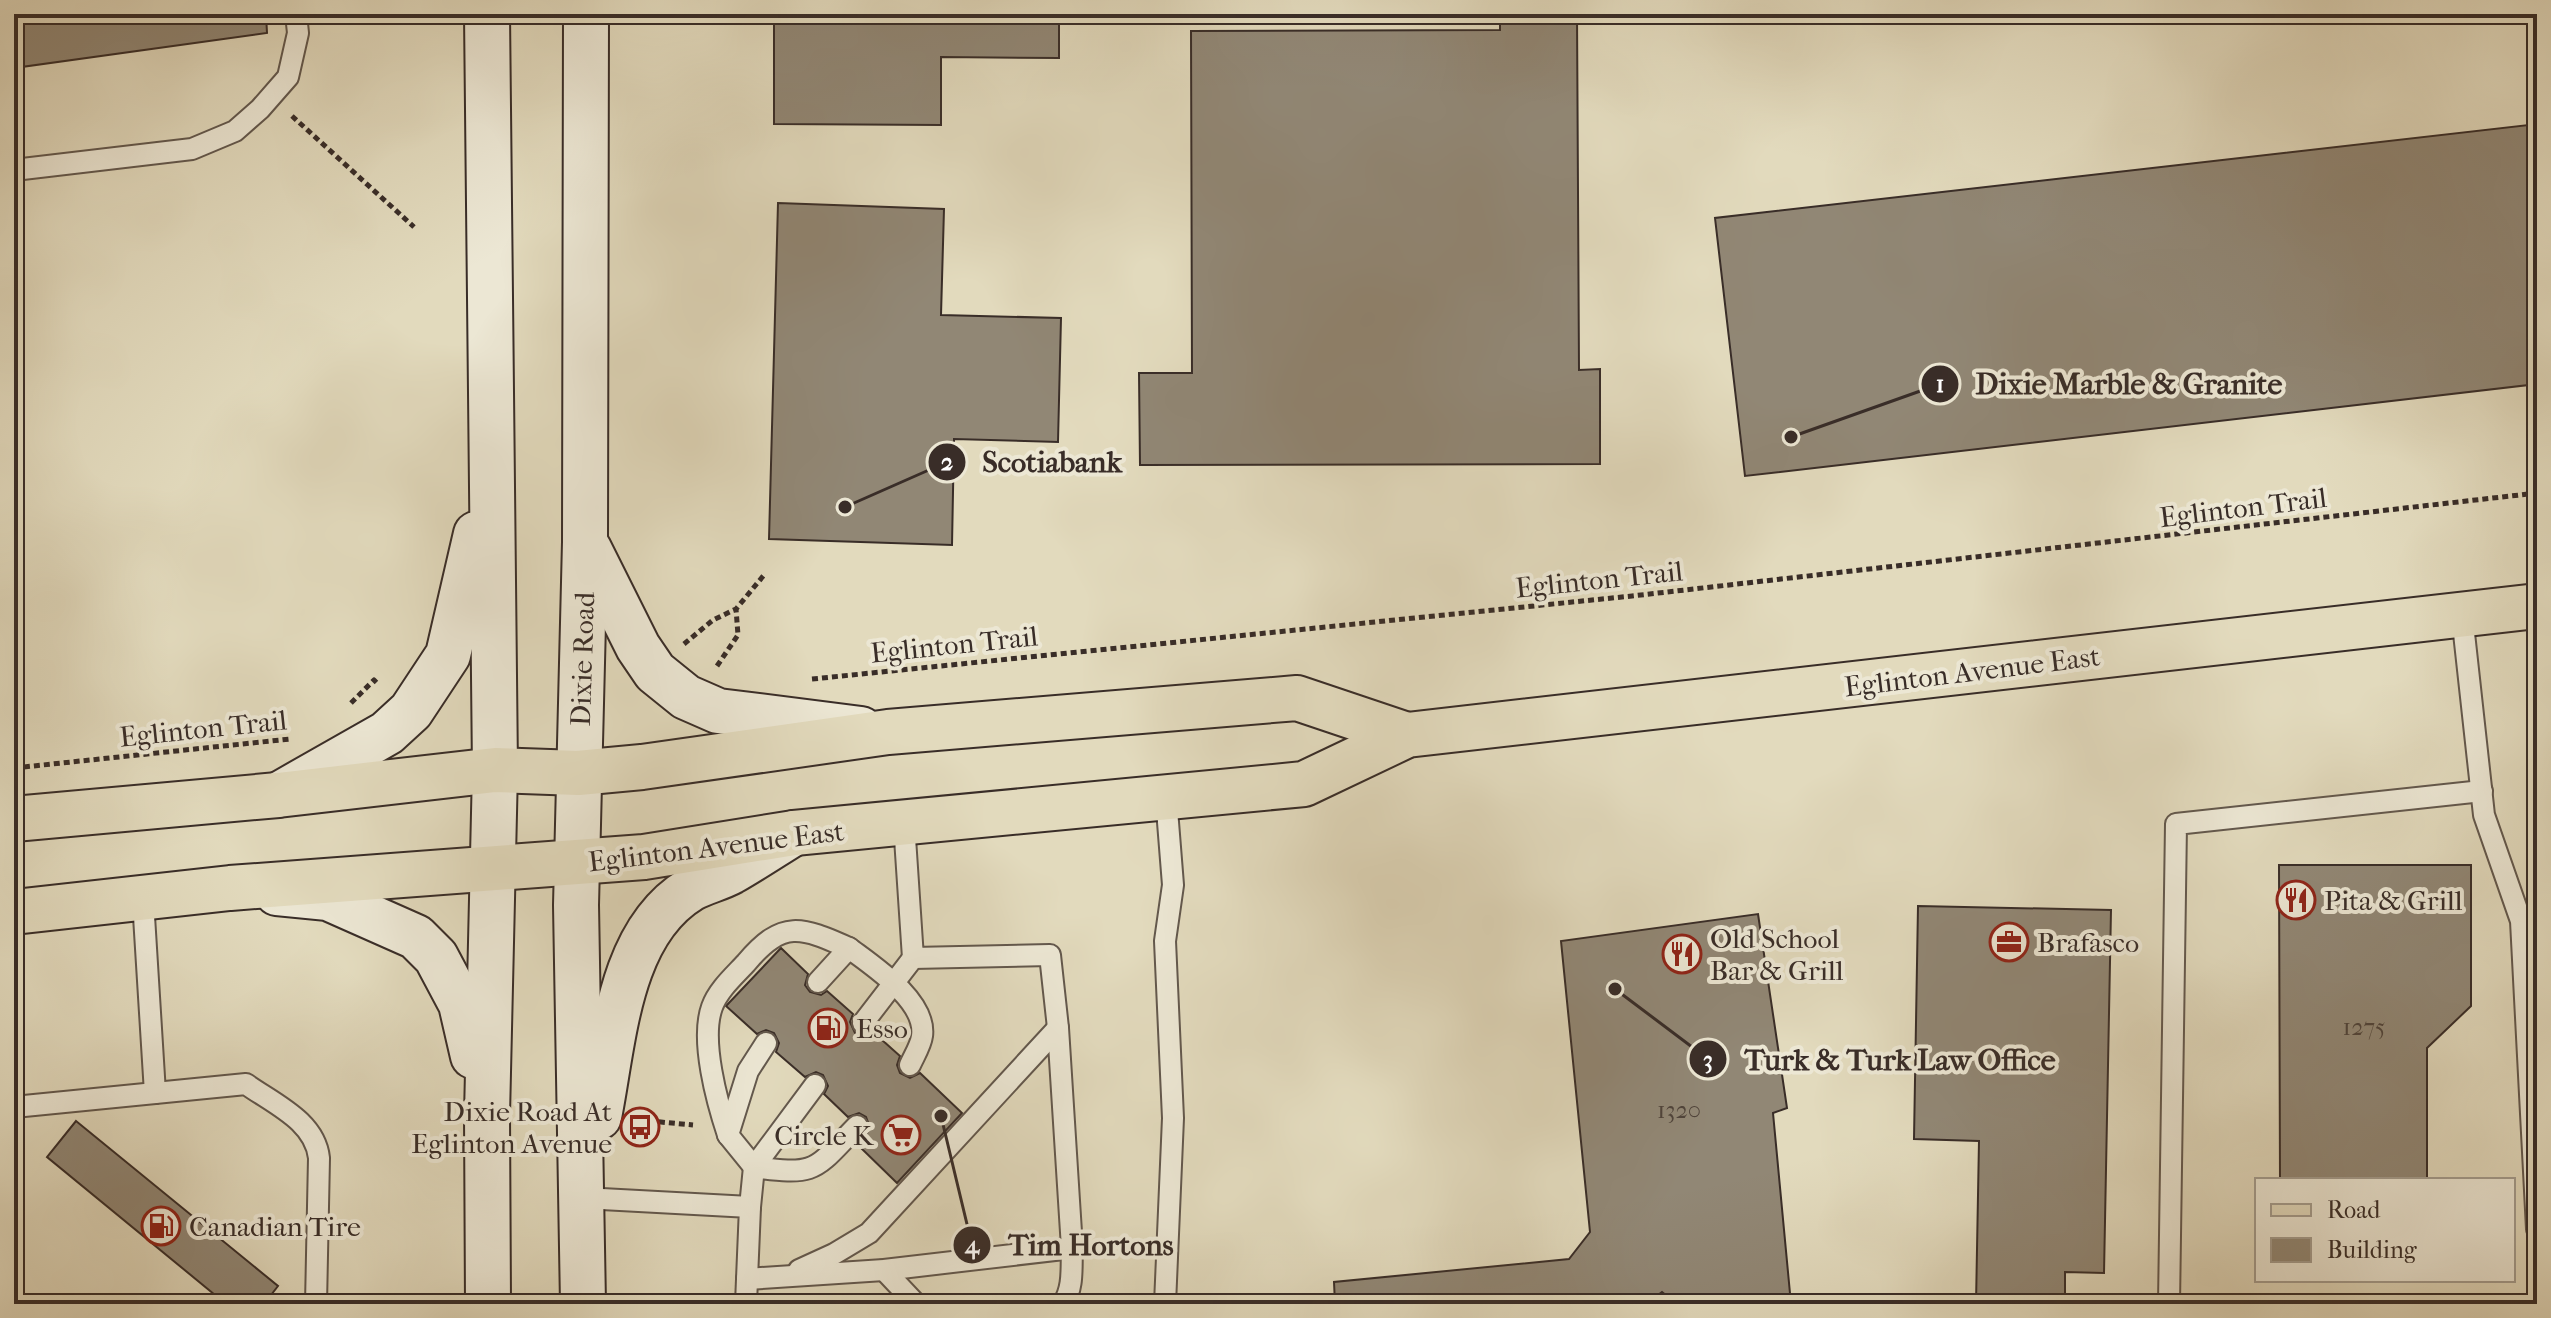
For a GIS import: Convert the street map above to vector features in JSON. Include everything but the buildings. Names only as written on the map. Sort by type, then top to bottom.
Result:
[{"type":"main road","points":[[487,14],[495,770],[487,1115],[488,1304]]},
{"type":"main road","name":"Dixie Road","points":[[583,1304],[576,905],[585,542],[586,14]]},
{"type":"main road","points":[[278,795],[387,733],[411,711],[448,655],[493,462]]},
{"type":"main road","points":[[585,542],[638,647],[655,672],[686,697],[718,711],[888,732]]},
{"type":"main road","name":"Eglinton Avenue East","points":[[14,912],[230,888],[644,857],[794,833],[1304,784],[1407,735],[2537,606]]},
{"type":"main road","name":"Eglinton Avenue East","points":[[14,819],[278,795],[495,770],[578,773],[642,767],[888,732],[1297,698],[1407,735]]},
{"type":"main road","points":[[583,1198],[634,957],[657,918],[691,889],[729,873],[794,833]]},
{"type":"main road","points":[[230,888],[328,898],[416,937],[436,957],[461,1004],[487,1115]]},
{"type":"lane","points":[[14,170],[192,149],[235,131],[288,77],[298,33],[296,14]]},
{"type":"lane","points":[[2462,615],[2484,815],[2521,921],[2537,1229]]},
{"type":"lane","points":[[2169,1304],[2176,824],[2482,791]]},
{"type":"lane","points":[[1165,1304],[1173,1118],[1165,941],[1173,885],[1166,797]]},
{"type":"lane","points":[[863,1023],[913,958],[904,823]]},
{"type":"lane","points":[[143,900],[155,1093]]},
{"type":"lane","points":[[857,1126],[816,1167],[794,1173],[754,1167],[727,1131],[716,1095],[709,1045],[711,1008],[720,992],[770,937],[785,931],[803,931],[849,948],[894,982],[918,1012],[923,1035],[910,1065]]},
{"type":"lane","points":[[818,982],[849,948]]},
{"type":"lane","points":[[913,958],[1050,955],[1058,1028],[1072,1248],[1071,1280],[1063,1304]]},
{"type":"lane","points":[[788,1275],[834,1254],[869,1233],[1058,1028]]},
{"type":"lane","points":[[727,1131],[748,1071],[766,1043]]},
{"type":"lane","points":[[14,1107],[246,1084],[307,1127],[318,1143],[316,1304]]},
{"type":"lane","points":[[746,1304],[754,1167],[815,1085]]},
{"type":"lane","points":[[583,1198],[750,1207]]},
{"type":"lane","points":[[747,1279],[884,1270],[1072,1248]]},
{"type":"lane","points":[[884,1270],[916,1304]]},
{"type":"path","points":[[271,97],[414,227]]},
{"type":"path","name":"Eglinton Trail","points":[[804,680],[1647,595],[2537,493]]},
{"type":"path","points":[[683,645],[713,620],[736,609],[764,575]]},
{"type":"path","points":[[715,668],[738,635],[736,609]]},
{"type":"path","points":[[340,714],[374,680]]},
{"type":"path","name":"Eglinton Trail","points":[[14,768],[302,737]]},
{"type":"path","points":[[639,1120],[727,1131]]},
{"type":"place","name":"Dixie Marble & Granite","points":[[1791,437]]},
{"type":"place","name":"Scotiabank","points":[[845,507]]},
{"type":"place","name":"Pita & Grill","points":[[2296,900]]},
{"type":"place","name":"Brafasco","points":[[2009,942]]},
{"type":"place","name":"Old School Bar & Grill","points":[[1682,954]]},
{"type":"place","name":"Turk & Turk Law Office","points":[[1615,989]]},
{"type":"place","name":"Esso","points":[[828,1028]]},
{"type":"place","name":"Tim Hortons","points":[[941,1116]]},
{"type":"place","name":"Dixie Road At Eglinton Avenue","points":[[640,1127]]},
{"type":"place","name":"Circle K","points":[[901,1135]]},
{"type":"place","name":"Canadian Tire","points":[[161,1226]]}]
